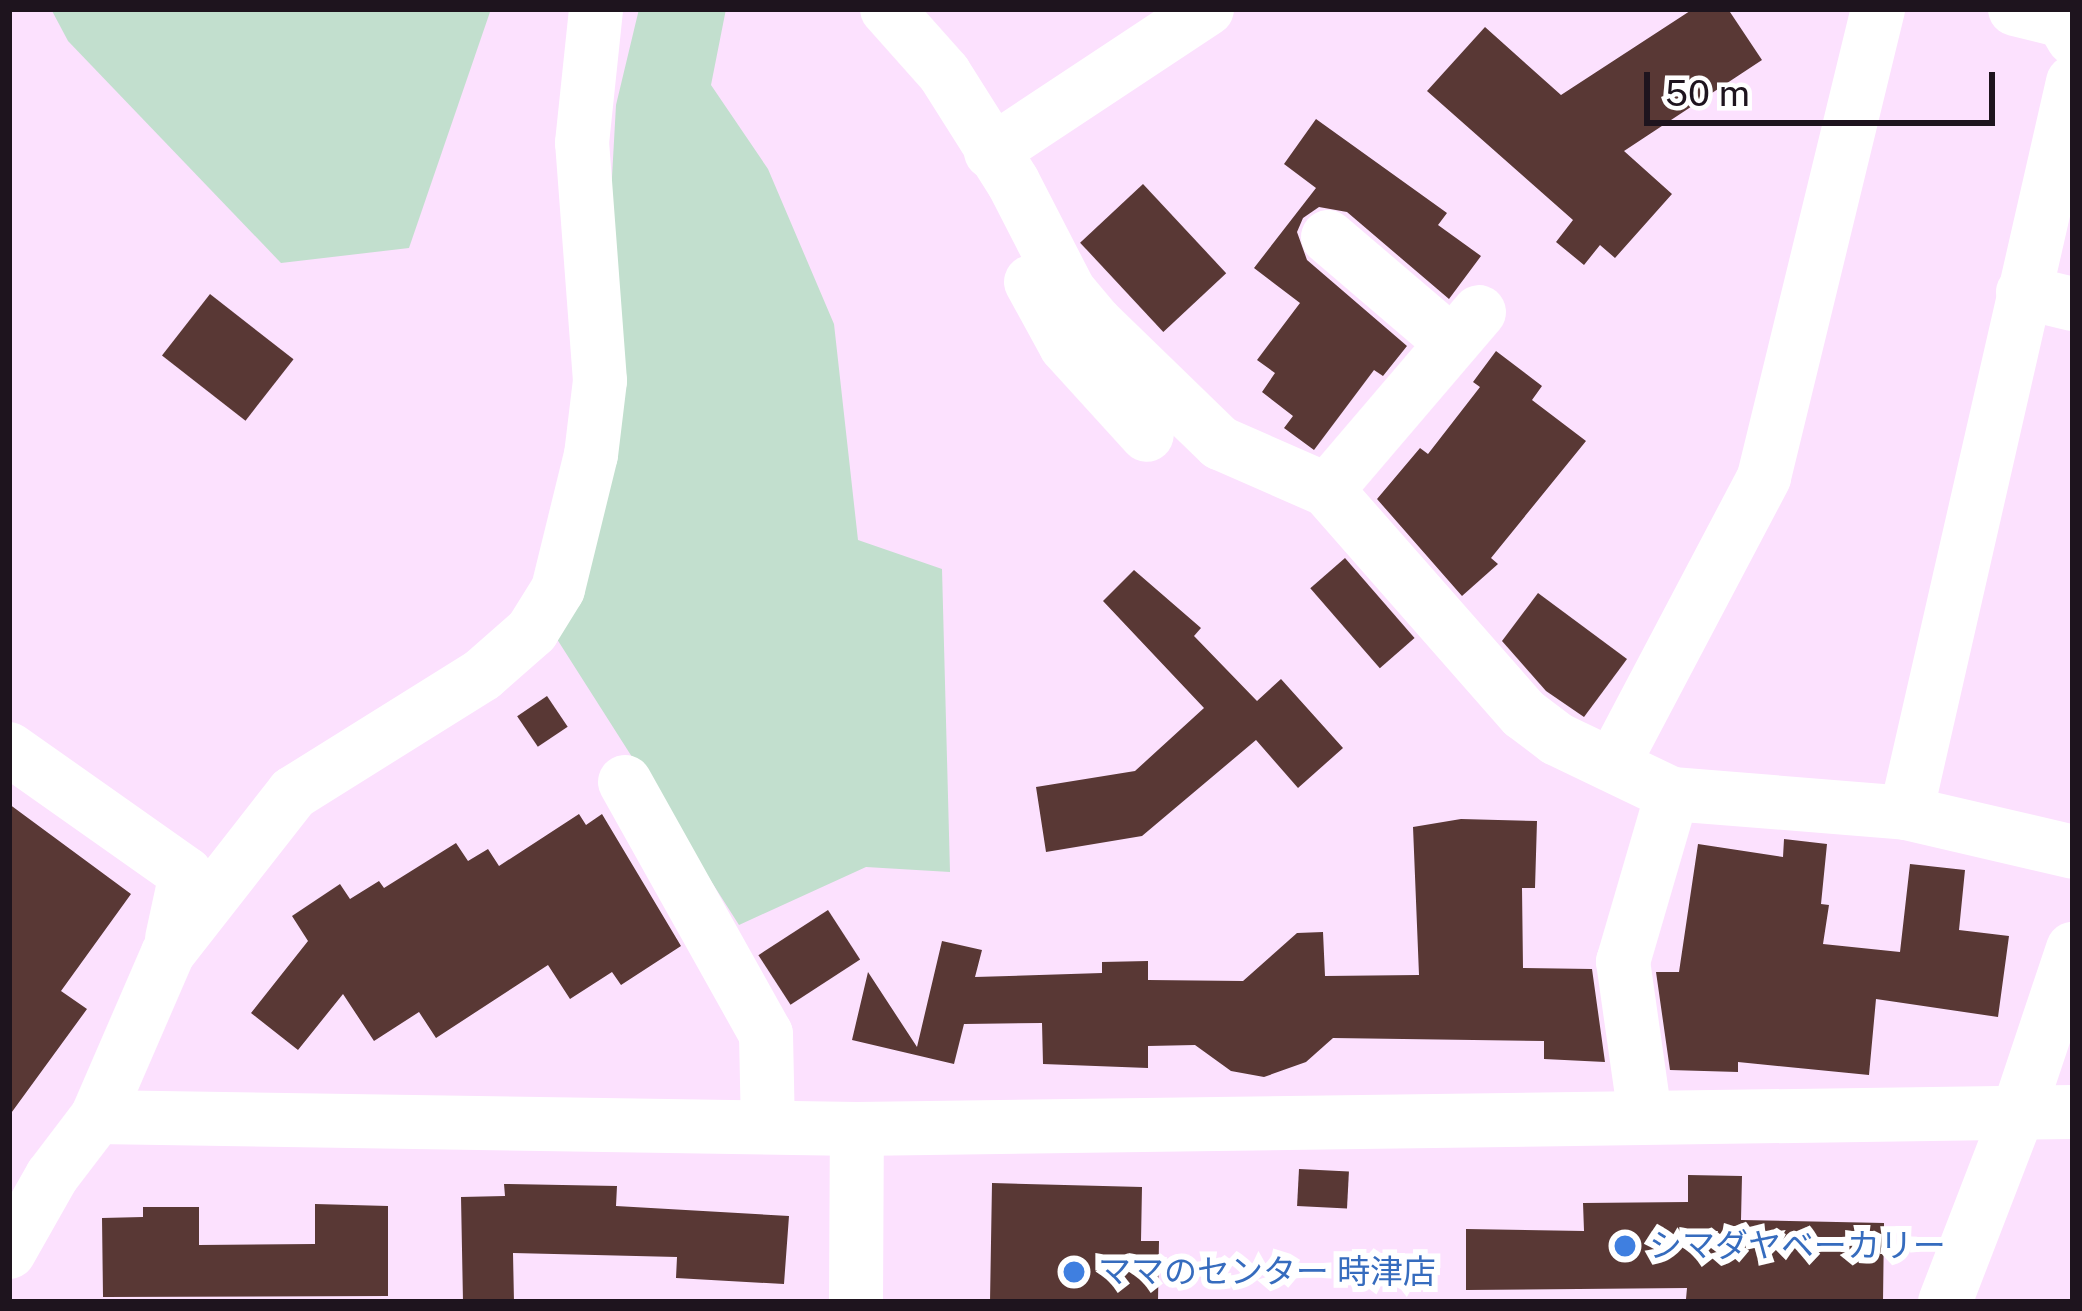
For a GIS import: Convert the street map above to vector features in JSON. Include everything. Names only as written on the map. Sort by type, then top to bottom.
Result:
[{"type":"street","points":[[168,953],[293,793],[482,675],[532,631],[558,589],[591,455],[600,381],[582,143],[596,9]]},
{"type":"street","points":[[886,9],[944,73],[1069,291],[1220,442],[1327,490],[1524,714],[1557,740],[1672,794],[1906,814],[2073,853]]},
{"type":"street","points":[[1002,167],[1207,9]]},
{"type":"street","points":[[1613,764],[1764,477],[1878,9]]},
{"type":"street","points":[[2015,9],[2063,21],[2073,38]]},
{"type":"street","points":[[1906,814],[2048,298],[2073,82]]},
{"type":"street","points":[[1002,167],[1016,254],[1066,346],[1147,435]]},
{"type":"street","points":[[1327,490],[1465,327],[1328,237]]},
{"type":"street","points":[[9,749],[186,874],[168,953],[97,1117],[30,1164],[9,1252]]},
{"type":"street","points":[[625,782],[766,1034],[768,1126]]},
{"type":"street","points":[[1645,1116],[1623,962],[1672,794]]},
{"type":"street","points":[[1945,1302],[2019,1110],[2073,949]]},
{"type":"street","points":[[97,1117],[857,1130],[2073,1112]]},
{"type":"street","points":[[856,1302],[857,1130]]},
{"type":"green space","points":[[51,9],[491,9],[409,248],[281,263],[68,41]]},
{"type":"green space","points":[[639,9],[726,9],[711,85],[768,169],[834,324],[858,540],[942,569],[950,872],[866,867],[739,925],[555,636],[609,231],[616,105]]},
{"type":"building","points":[[1693,9],[1728,9],[1762,60],[1624,151],[1672,194],[1615,258],[1600,245],[1584,265],[1556,242],[1573,220],[1427,91],[1485,27],[1561,95]]},
{"type":"building","points":[[1316,119],[1447,213],[1438,225],[1481,256],[1449,299],[1347,212],[1319,207],[1303,218],[1297,232],[1307,260],[1407,346],[1383,376],[1374,370],[1314,450],[1284,428],[1293,416],[1262,392],[1275,373],[1257,360],[1300,303],[1254,268],[1316,188],[1284,164]]},
{"type":"building","points":[[1143,184],[1226,273],[1163,332],[1080,243]]},
{"type":"building","points":[[210,294],[294,359],[246,421],[162,355]]},
{"type":"building","points":[[1496,351],[1542,386],[1532,400],[1586,441],[1491,558],[1498,564],[1462,596],[1377,499],[1420,448],[1428,454],[1480,387],[1473,382]]},
{"type":"building","points":[[1345,558],[1415,638],[1380,668],[1310,588]]},
{"type":"building","points":[[1134,570],[1201,628],[1194,636],[1257,701],[1281,679],[1343,748],[1298,788],[1256,740],[1142,836],[1046,852],[1036,787],[1135,771],[1204,708],[1103,601]]},
{"type":"building","points":[[1538,593],[1627,659],[1584,717],[1546,691],[1502,641]]},
{"type":"building","points":[[547,696],[568,727],[538,747],[517,716]]},
{"type":"building","points":[[9,804],[131,894],[61,991],[87,1009],[9,1116]]},
{"type":"building","points":[[579,814],[586,825],[602,814],[681,946],[621,985],[612,972],[570,999],[548,965],[436,1038],[419,1012],[374,1041],[343,994],[298,1050],[251,1013],[308,941],[292,916],[340,884],[350,899],[379,881],[384,888],[456,843],[468,861],[488,849],[499,866]]},
{"type":"building","points":[[1461,819],[1537,821],[1535,888],[1522,888],[1523,968],[1592,969],[1605,1062],[1544,1059],[1544,1041],[1333,1038],[1306,1062],[1264,1077],[1231,1071],[1195,1045],[1148,1046],[1148,1068],[1043,1064],[1042,1023],[964,1024],[954,1064],[852,1040],[868,972],[917,1047],[942,941],[982,950],[975,977],[1102,973],[1102,962],[1148,961],[1148,980],[1243,981],[1297,933],[1323,932],[1325,976],[1419,975],[1413,827]]},
{"type":"building","points":[[1784,839],[1827,844],[1821,904],[1829,905],[1823,944],[1900,952],[1910,864],[1965,870],[1959,930],[2009,936],[1998,1017],[1876,999],[1869,1075],[1738,1062],[1738,1072],[1670,1070],[1656,972],[1679,972],[1698,844],[1783,857]]},
{"type":"building","points":[[828,910],[860,959],[791,1005],[758,955]]},
{"type":"building","points":[[1299,1169],[1349,1172],[1347,1209],[1297,1206]]},
{"type":"building","points":[[1688,1175],[1742,1176],[1741,1220],[1884,1223],[1883,1302],[1686,1299],[1687,1288],[1466,1290],[1466,1229],[1584,1231],[1583,1203],[1688,1202]]},
{"type":"building","name":"ママのセンター 時津店","points":[[992,1183],[1142,1187],[1141,1241],[1159,1241],[1158,1302],[990,1302]]},
{"type":"building","points":[[504,1184],[617,1186],[616,1206],[789,1216],[784,1284],[676,1278],[677,1257],[513,1253],[514,1302],[463,1302],[461,1197],[505,1196]]},
{"type":"building","points":[[315,1204],[388,1206],[388,1296],[103,1297],[102,1218],[143,1217],[143,1207],[199,1207],[199,1245],[315,1244]]},
{"type":"place","name":"シマダヤベーカリー","points":[[1625,1246]]},
{"type":"place","name":"ママのセンター 時津店","points":[[1074,1272]]}]
